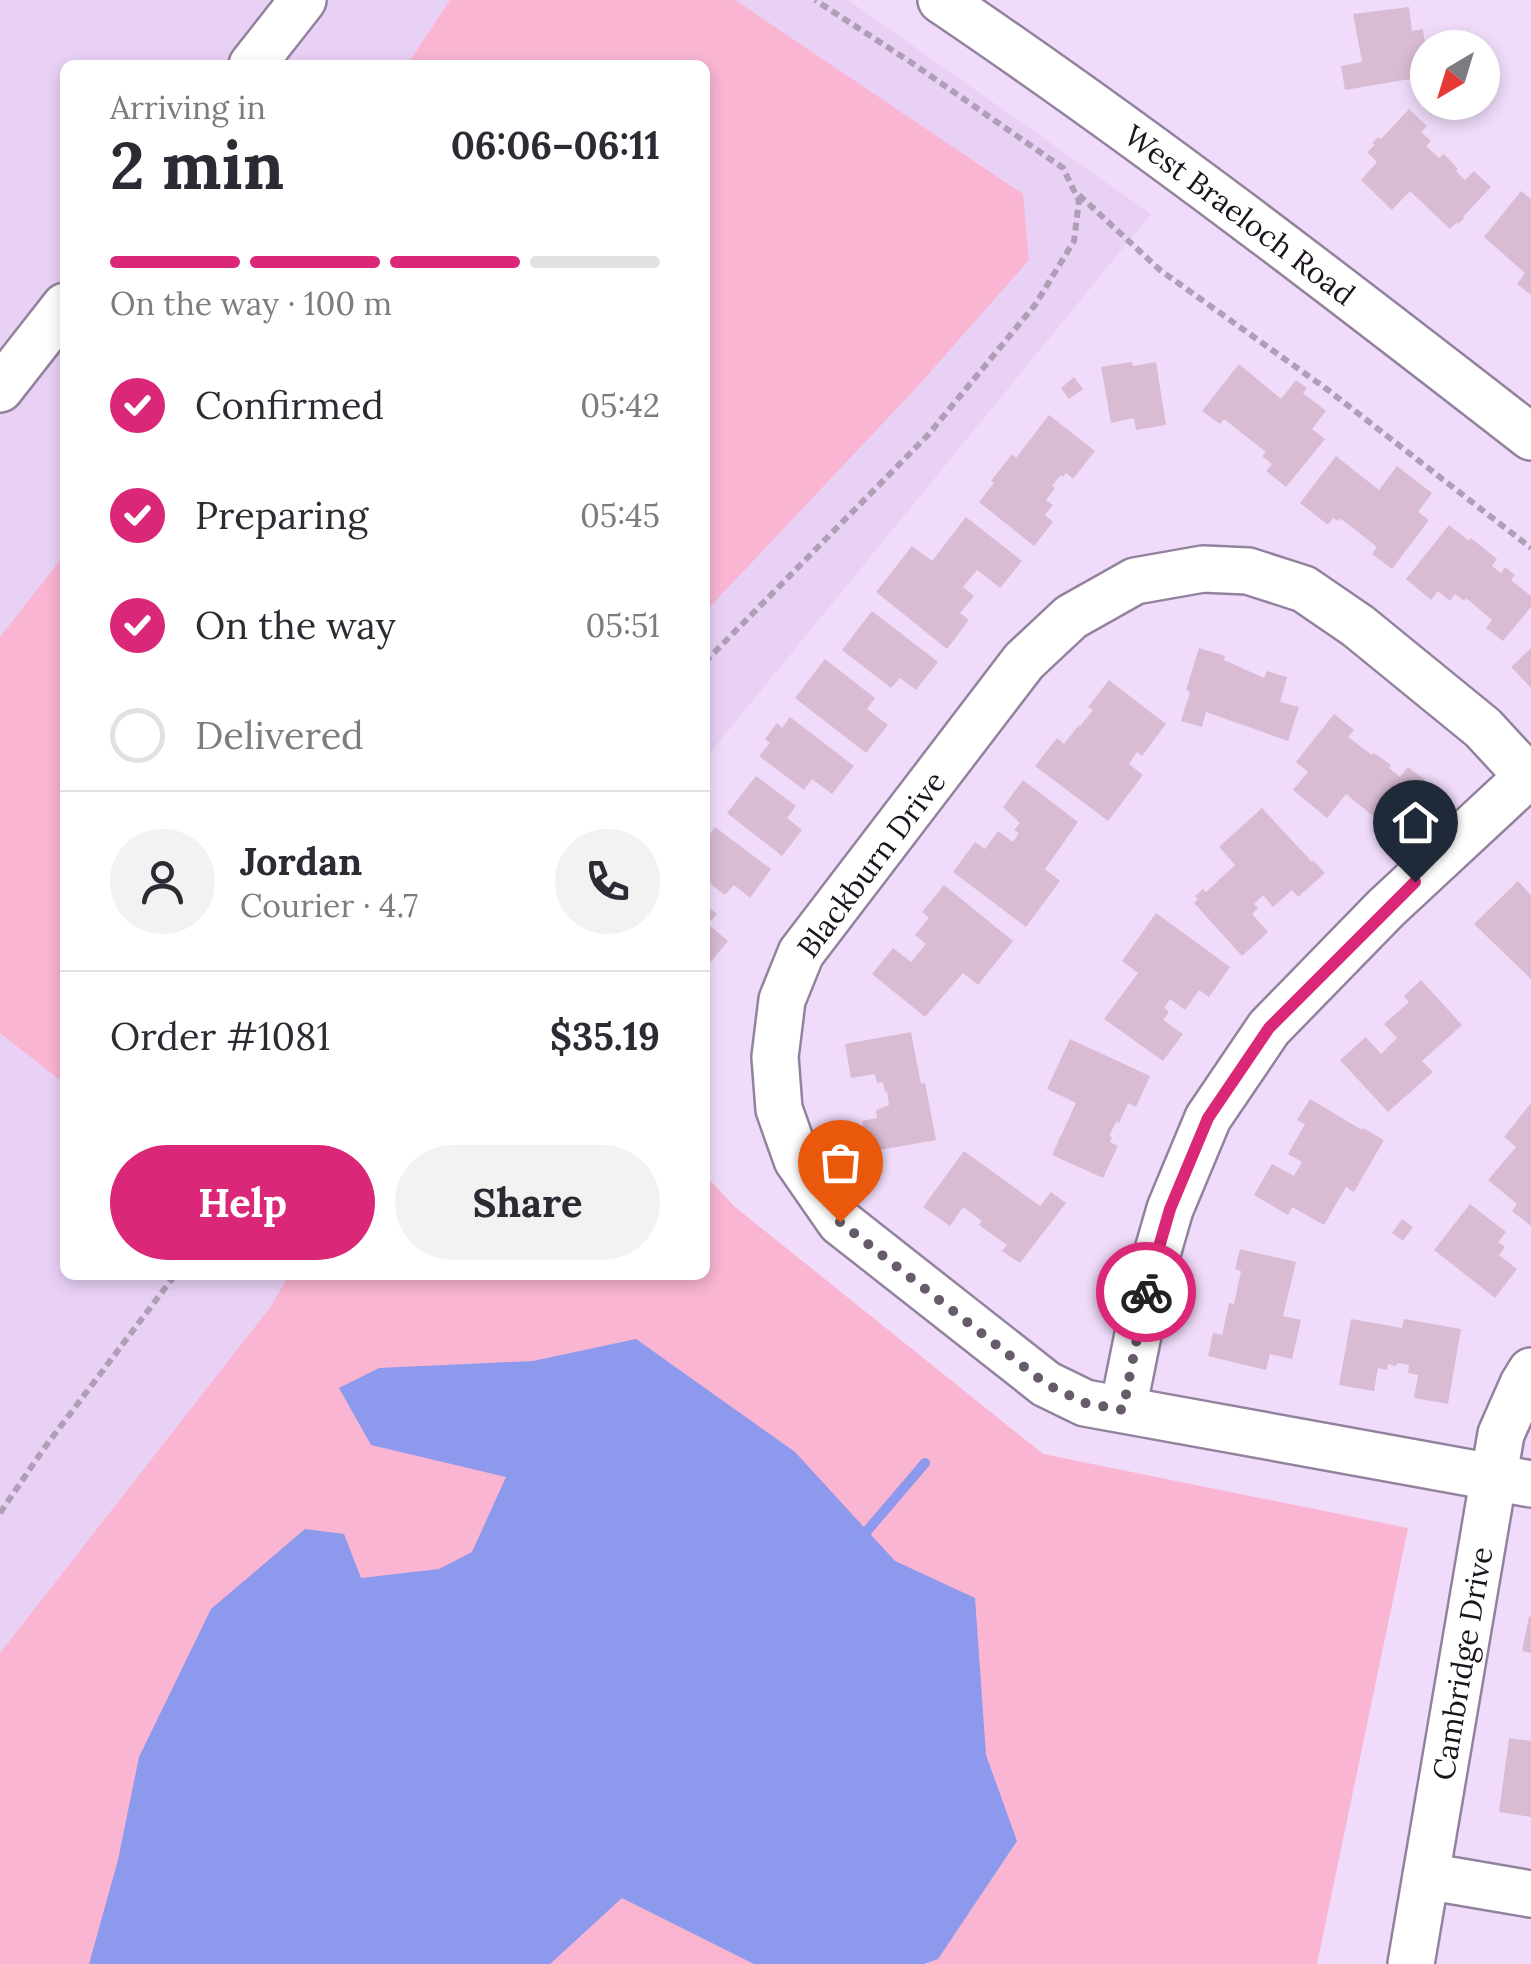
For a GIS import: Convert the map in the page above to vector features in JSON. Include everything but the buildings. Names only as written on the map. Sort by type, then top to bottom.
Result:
[{"type":"street","points":[[256,60],[303,0]]},
{"type":"street","name":"West Braeloch Road","points":[[941,0],[1298,256],[1531,437]]},
{"type":"street","points":[[0,389],[60,312]]},
{"type":"street","name":"Blackburn Drive","points":[[1512,1481],[1085,1403],[1046,1384],[840,1222],[797,1160],[779,1109],[775,1057],[782,1000],[800,953],[1024,661],[1072,617],[1135,581],[1204,569],[1248,571],[1304,590],[1358,626],[1484,728],[1529,778]]},
{"type":"street","points":[[1123,1410],[1148,1285],[1170,1209],[1208,1118],[1269,1028],[1386,908],[1529,778]]},
{"type":"street","name":"Cambridge Drive","points":[[1410,1964],[1512,1481],[1502,1434],[1531,1370]]},
{"type":"street","points":[[1426,1876],[1531,1894]]},
{"type":"path","points":[[710,657],[928,435],[1035,306],[1074,241],[1080,201],[1063,168],[815,0]]},
{"type":"path","points":[[1074,191],[1160,270],[1328,390],[1531,548]]},
{"type":"path","points":[[0,1513],[171,1280]]},
{"type":"shaded area","points":[[0,0],[848,0],[1151,214],[710,753],[710,60],[60,60],[60,1280],[291,1280],[0,1653]]},
{"type":"shaded area","points":[[450,0],[735,0],[1023,194],[1029,260],[917,387],[710,607],[710,60],[410,60]]},
{"type":"shaded area","points":[[60,560],[60,1080],[0,1033],[0,637]]},
{"type":"shaded area","points":[[710,1180],[735,1207],[1043,1454],[1408,1528],[1317,1964],[0,1964],[0,1653],[271,1306],[286,1280],[710,1280]]},
{"type":"water","points":[[636,1339],[795,1452],[895,1561],[975,1598],[986,1755],[1017,1841],[938,1959],[924,1964],[754,1964],[622,1898],[550,1964],[89,1964],[118,1860],[139,1757],[211,1609],[305,1529],[344,1534],[361,1578],[439,1569],[472,1552],[506,1477],[371,1445],[339,1388],[379,1368],[533,1361]]},
{"type":"waterway","points":[[861,1538],[925,1463]]},
{"type":"way so far","points":[[840,1222],[1046,1384],[1085,1403],[1123,1410],[1146,1292]]},
{"type":"route","points":[[1146,1292],[1170,1209],[1208,1118],[1269,1028],[1415,882]]}]
